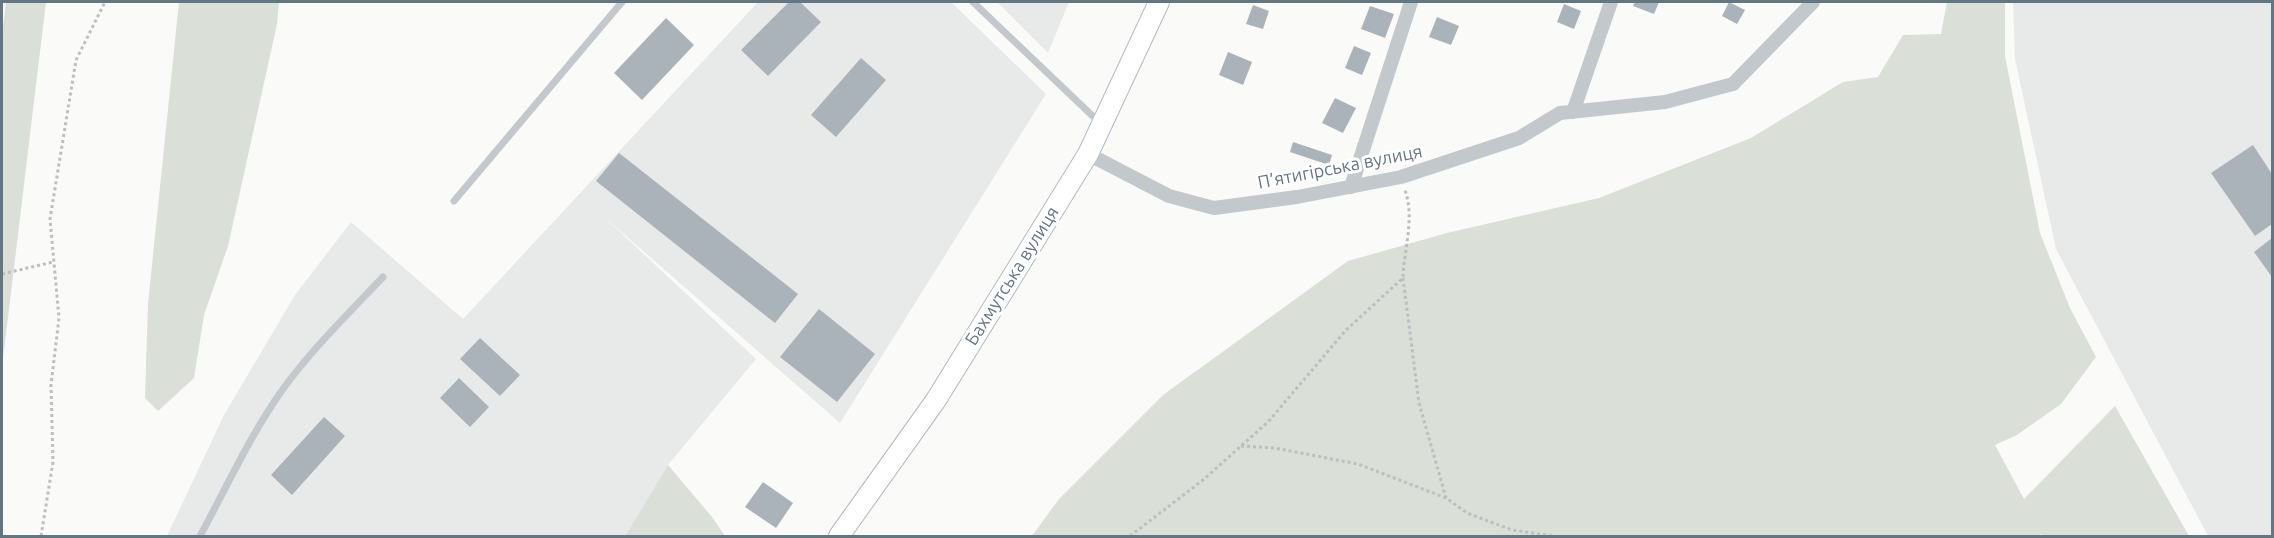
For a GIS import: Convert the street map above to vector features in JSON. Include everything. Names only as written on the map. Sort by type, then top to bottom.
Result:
[{"type":"main road","name":"Бахмутська вулиця","points":[[839,537],[936,400],[1088,154],[1159,2]]},
{"type":"street","points":[[1351,187],[1411,2]]},
{"type":"street","points":[[1573,112],[1611,2]]},
{"type":"street","name":"П’ятигірська вулиця","points":[[1088,154],[1169,196],[1214,208],[1297,197],[1401,177],[1519,138],[1560,113],[1665,102],[1733,84],[1813,2]]},
{"type":"lane","points":[[454,201],[622,2]]},
{"type":"lane","points":[[973,2],[1102,126]]},
{"type":"lane","points":[[200,537],[255,432],[284,388],[337,325],[383,277]]},
{"type":"path","points":[[40,537],[53,462],[51,385],[58,318],[50,244],[50,219],[76,60],[105,2]]},
{"type":"path","points":[[1401,177],[1411,216],[1404,255],[1403,278],[1419,403],[1446,498]]},
{"type":"path","points":[[2,274],[53,262]]},
{"type":"path","points":[[1130,537],[1203,480],[1268,422],[1346,330],[1403,278]]},
{"type":"path","points":[[1241,446],[1275,448],[1358,464],[1446,498],[1467,513],[1512,530],[1553,537]]},
{"type":"shaded area","points":[[6,2],[46,2],[2,367],[2,35]]},
{"type":"shaded area","points":[[179,2],[279,2],[277,24],[228,246],[204,315],[194,378],[158,411],[145,398],[148,304]]},
{"type":"shaded area","points":[[758,2],[951,2],[1046,94],[840,423],[602,215],[756,359],[668,465],[625,536],[167,536],[224,415],[295,295],[351,222],[463,319]]},
{"type":"shaded area","points":[[997,2],[1069,2],[1048,53]]},
{"type":"shaded area","points":[[1947,2],[2005,2],[2005,56],[2040,233],[2070,308],[2096,357],[2061,404],[2017,435],[1995,445],[2024,499],[2115,406],[2189,536],[2043,536],[2041,534],[2038,536],[1032,536],[1059,499],[1163,395],[1348,261],[1447,233],[1599,198],[1751,138],[1843,82],[1878,77],[1903,35],[1941,34]]},
{"type":"shaded area","points":[[2013,2],[2272,2],[2272,536],[2208,536],[2056,249],[2015,59]]},
{"type":"shaded area","points":[[668,465],[712,517],[725,536],[625,536]]},
{"type":"building","points":[[789,2],[800,2],[821,22],[768,76],[741,50]]},
{"type":"building","points":[[1635,2],[1659,2],[1654,14],[1633,6]]},
{"type":"building","points":[[1729,2],[1745,10],[1737,24],[1722,16]]},
{"type":"building","points":[[1564,4],[1581,11],[1574,29],[1557,22]]},
{"type":"building","points":[[1253,5],[1269,11],[1263,29],[1246,24]]},
{"type":"building","points":[[1370,6],[1394,14],[1385,38],[1361,29]]},
{"type":"building","points":[[1437,17],[1459,26],[1451,45],[1429,37]]},
{"type":"building","points":[[666,18],[694,45],[642,100],[614,73]]},
{"type":"building","points":[[1354,46],[1371,53],[1362,75],[1345,68]]},
{"type":"building","points":[[1228,52],[1252,62],[1243,85],[1219,75]]},
{"type":"building","points":[[861,58],[886,80],[836,137],[811,115]]},
{"type":"building","points":[[1335,98],[1356,108],[1343,133],[1322,123]]},
{"type":"building","points":[[1293,142],[1332,155],[1329,165],[1290,152]]},
{"type":"building","points":[[2253,145],[2272,174],[2272,224],[2255,236],[2211,173]]},
{"type":"building","points":[[619,153],[798,294],[775,323],[596,181]]},
{"type":"building","points":[[2272,238],[2272,277],[2254,252]]},
{"type":"building","points":[[819,309],[875,354],[837,402],[780,357]]},
{"type":"building","points":[[480,338],[520,375],[500,396],[460,359]]},
{"type":"building","points":[[459,378],[489,407],[470,427],[440,398]]},
{"type":"building","points":[[324,417],[345,436],[292,495],[271,475]]},
{"type":"building","points":[[763,482],[793,503],[776,528],[745,507]]}]
